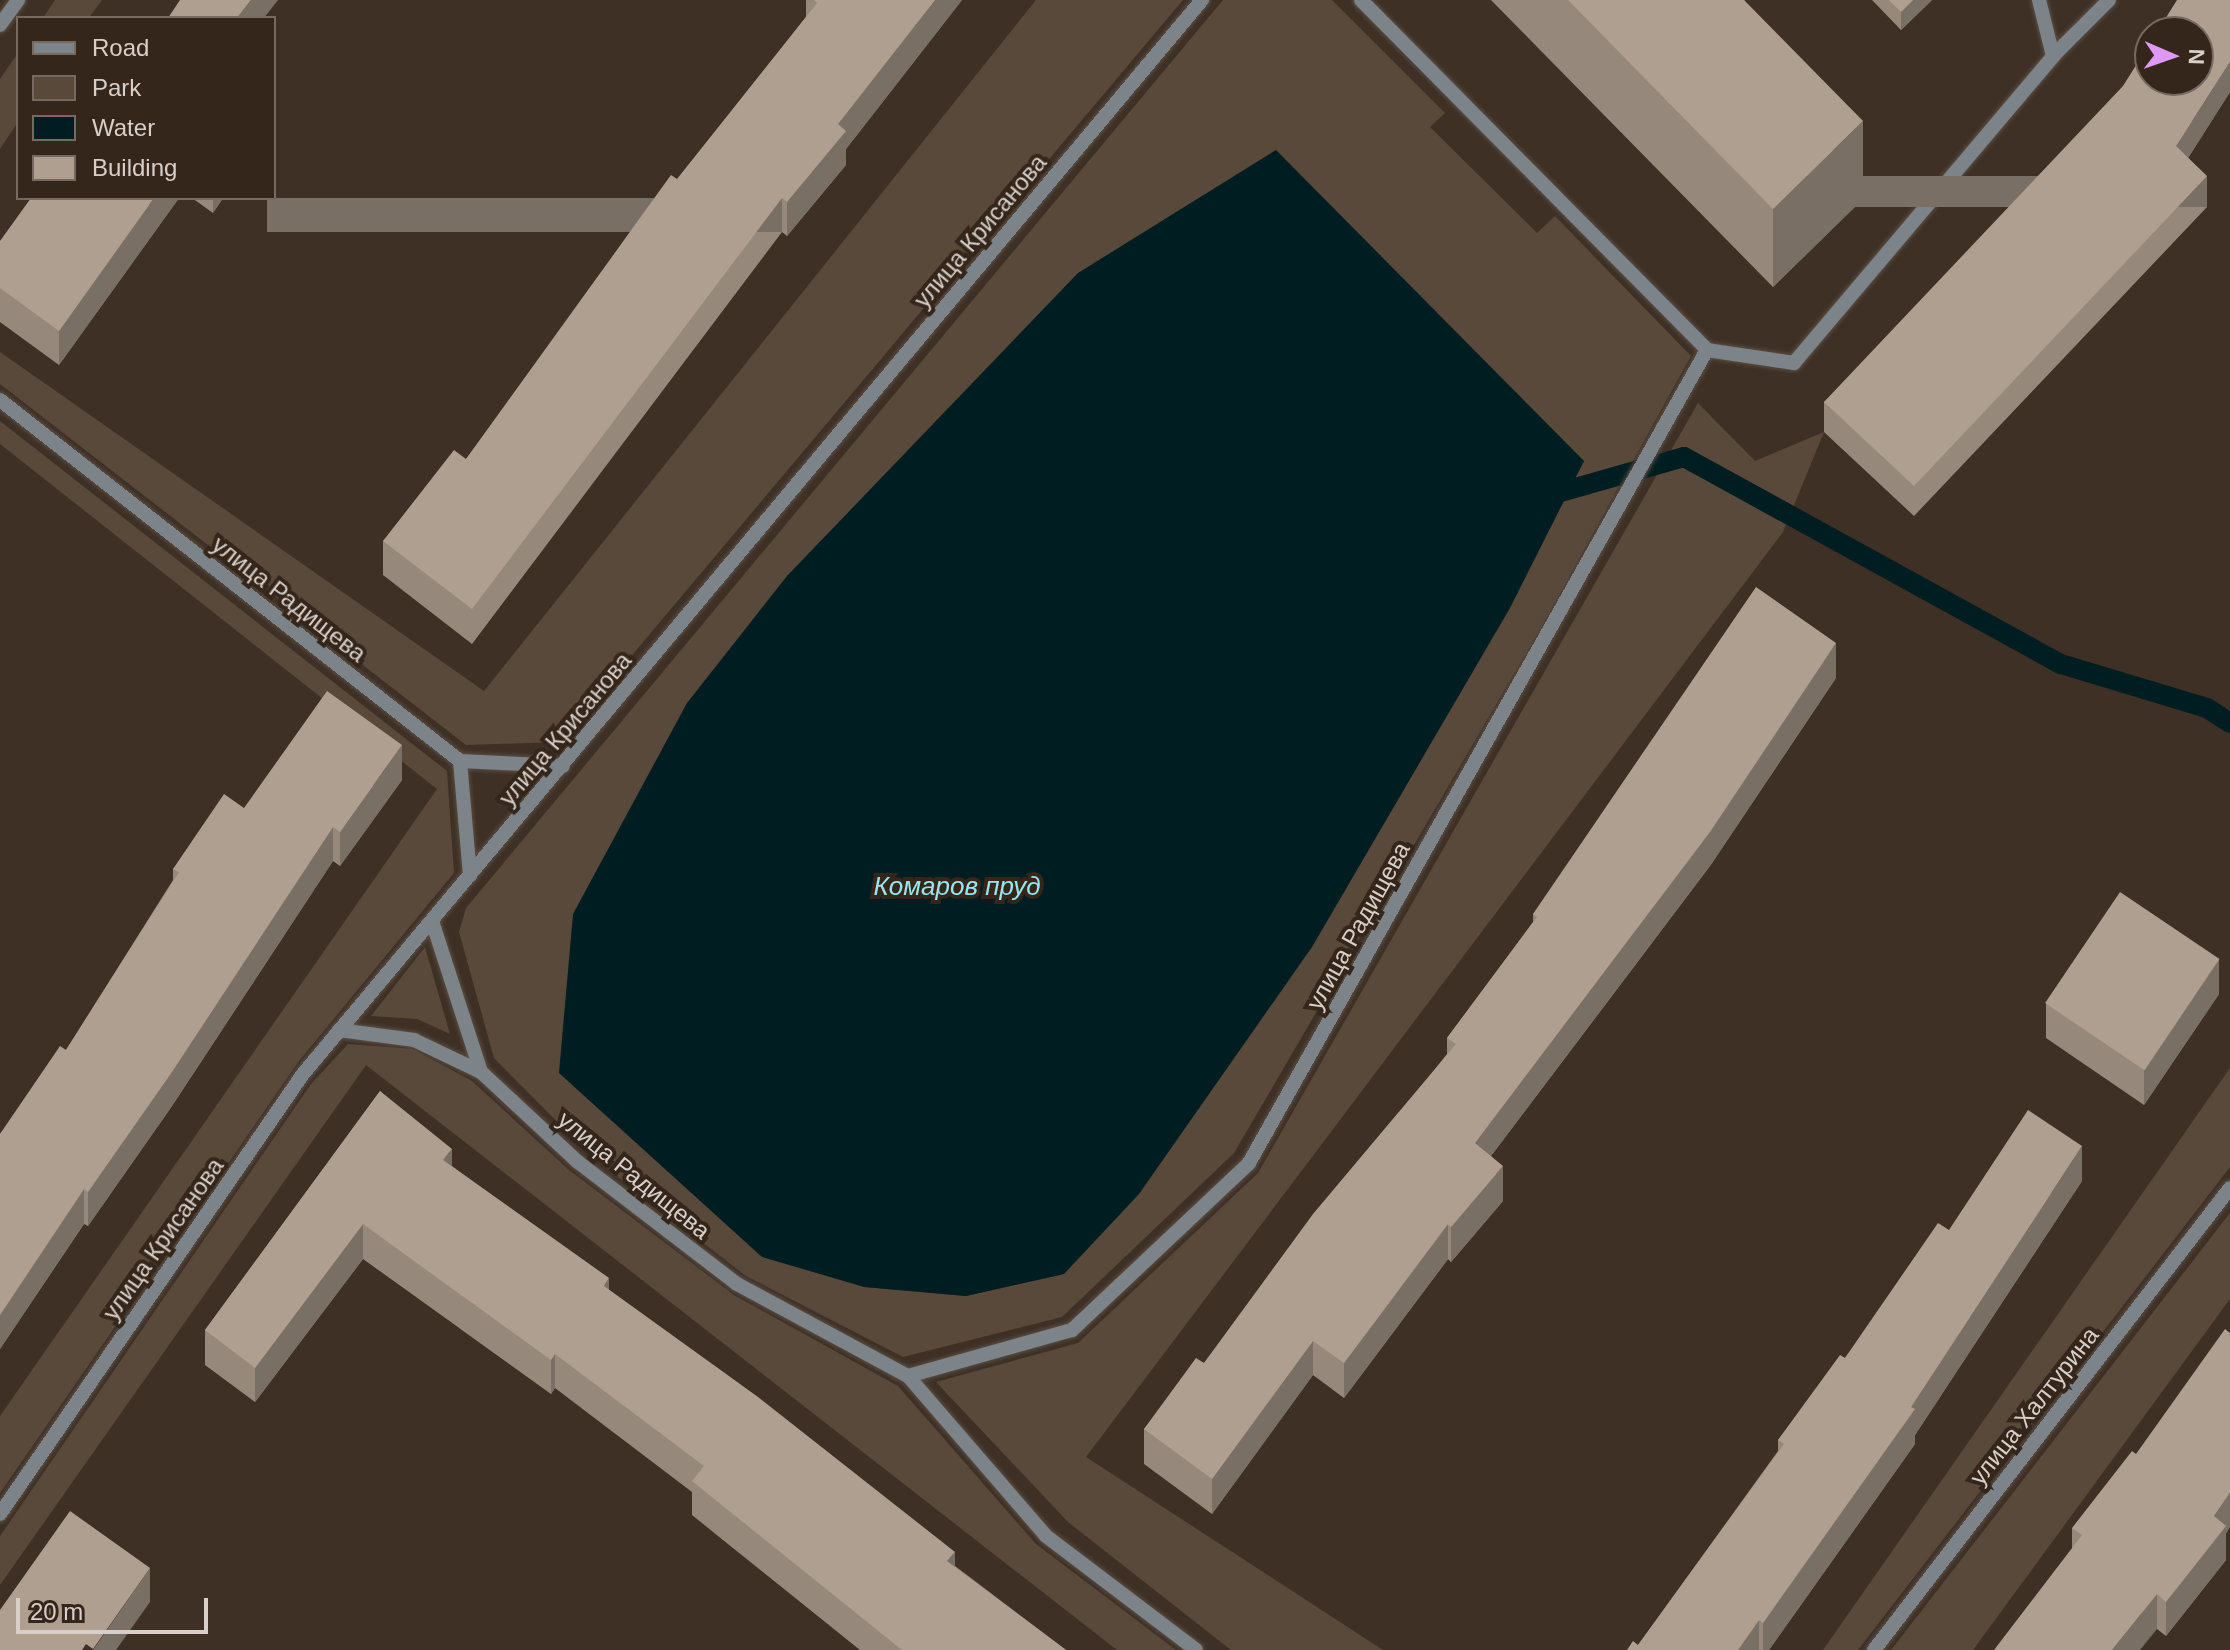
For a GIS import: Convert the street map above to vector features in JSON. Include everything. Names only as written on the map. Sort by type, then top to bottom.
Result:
[{"type":"street","points":[[0,25],[18,0]]},
{"type":"street","name":"улица Крисанова","points":[[0,1514],[303,1074],[1202,0]]},
{"type":"street","points":[[1361,0],[1707,350],[1794,363],[2053,56],[2109,0]]},
{"type":"street","points":[[2039,0],[2053,56]]},
{"type":"street","name":"улица Радищева","points":[[908,1376],[1072,1330],[1249,1163],[1707,350]]},
{"type":"street","name":"улица Радищева","points":[[0,400],[460,761]]},
{"type":"street","points":[[470,876],[460,761],[563,766]]},
{"type":"street","name":"улица Радищева","points":[[432,921],[481,1072],[578,1162],[737,1284],[908,1376],[1046,1536],[1196,1650]]},
{"type":"street","points":[[339,1030],[414,1040],[481,1072]]},
{"type":"street","name":"улица Халтурина","points":[[1874,1650],[2230,1188]]},
{"type":"green space","points":[[55,0],[102,0],[90,16],[44,16]]},
{"type":"green space","points":[[1036,0],[1183,0],[559,742],[466,745],[0,384],[0,352],[484,691]]},
{"type":"green space","name":"Комаров пруд","points":[[1223,0],[1332,0],[1445,113],[1430,127],[1537,233],[1555,216],[1691,356],[1539,631],[1234,1153],[1062,1317],[903,1357],[746,1276],[592,1157],[494,1058],[459,932],[466,908]],"holes":[[[1064,1274],[966,1296],[864,1287]]]},
{"type":"green space","points":[[16,56],[16,125],[0,149],[0,79]]},
{"type":"green space","points":[[1698,403],[1755,461],[1824,432],[1783,532],[1086,1457],[1383,1650],[1231,1650],[1068,1522],[936,1382],[1078,1343],[1258,1173]]},
{"type":"green space","points":[[0,421],[447,771],[454,873],[299,1061],[0,1493],[0,1416],[437,789],[0,444]]},
{"type":"green space","points":[[425,947],[450,1034],[417,1019],[371,1016]]},
{"type":"green space","points":[[348,1044],[413,1049],[472,1081],[569,1170],[734,1295],[898,1386],[1036,1544],[1176,1650],[1117,1650],[366,1065],[0,1585],[0,1536],[311,1084]]},
{"type":"green space","points":[[2230,1068],[2230,1167],[1858,1650],[1823,1650]]},
{"type":"green space","points":[[2230,1213],[2230,1299],[1973,1650],[1891,1650]]},
{"type":"water","name":"Комаров пруд","points":[[1276,150],[1584,461],[1510,608],[1312,947],[1139,1194],[1064,1274],[966,1296],[864,1287],[762,1257],[559,1073],[573,914],[687,703],[787,576],[1078,273]]},
{"type":"building","points":[[180,0],[251,0],[239,16],[169,16]]},
{"type":"building","points":[[814,0],[935,0],[838,124],[846,131],[787,202],[782,198],[472,609],[383,541],[454,450],[466,459],[671,175],[677,179],[817,3]]},
{"type":"building","points":[[1568,0],[1744,0],[1863,121],[1773,209]]},
{"type":"building","points":[[1889,0],[1913,0],[1901,12]]},
{"type":"building","points":[[2177,0],[2230,0],[2230,62],[2214,87],[2214,16],[2167,16]]},
{"type":"building","points":[[2134,68],[2134,96],[2208,96],[2176,146],[2207,176],[1914,486],[1824,402],[2123,86]]},
{"type":"building","points":[[30,200],[153,200],[59,331],[0,288],[0,241]]},
{"type":"building","points":[[1756,587],[1836,643],[1710,832],[1475,1143],[1503,1166],[1451,1227],[1448,1224],[1344,1363],[1313,1341],[1212,1479],[1144,1429],[1196,1358],[1204,1363],[1313,1214],[1456,1044],[1447,1038],[1537,917],[1533,914]]},
{"type":"building","points":[[327,691],[402,745],[340,832],[333,827],[172,1072],[88,1192],[84,1189],[0,1315],[0,1134],[60,1046],[66,1050],[179,872],[173,869],[224,794],[244,808]]},
{"type":"building","points":[[2120,892],[2219,959],[2145,1070],[2045,1003]]},
{"type":"building","points":[[380,1091],[452,1149],[443,1160],[609,1278],[604,1286],[758,1397],[955,1552],[947,1561],[1066,1650],[902,1650],[692,1481],[704,1466],[555,1354],[551,1360],[363,1224],[255,1368],[205,1330]]},
{"type":"building","points":[[2028,1110],[2082,1146],[1911,1407],[1915,1409],[1763,1623],[1759,1620],[1738,1650],[1627,1650],[1633,1641],[1638,1645],[1784,1444],[1778,1440],[1840,1355],[1845,1358],[1938,1223],[1949,1230]]},
{"type":"building","points":[[2225,1329],[2230,1333],[2230,1493],[2214,1516],[2226,1526],[2166,1602],[2157,1594],[2112,1650],[1994,1650],[2082,1535],[2072,1528],[2132,1451],[2136,1454]]},
{"type":"building","points":[[70,1511],[150,1568],[93,1649],[86,1644],[82,1650],[0,1650],[0,1610]]},
{"type":"waterway","points":[[1547,496],[1684,457],[2061,664],[2207,708],[2230,723]]}]
